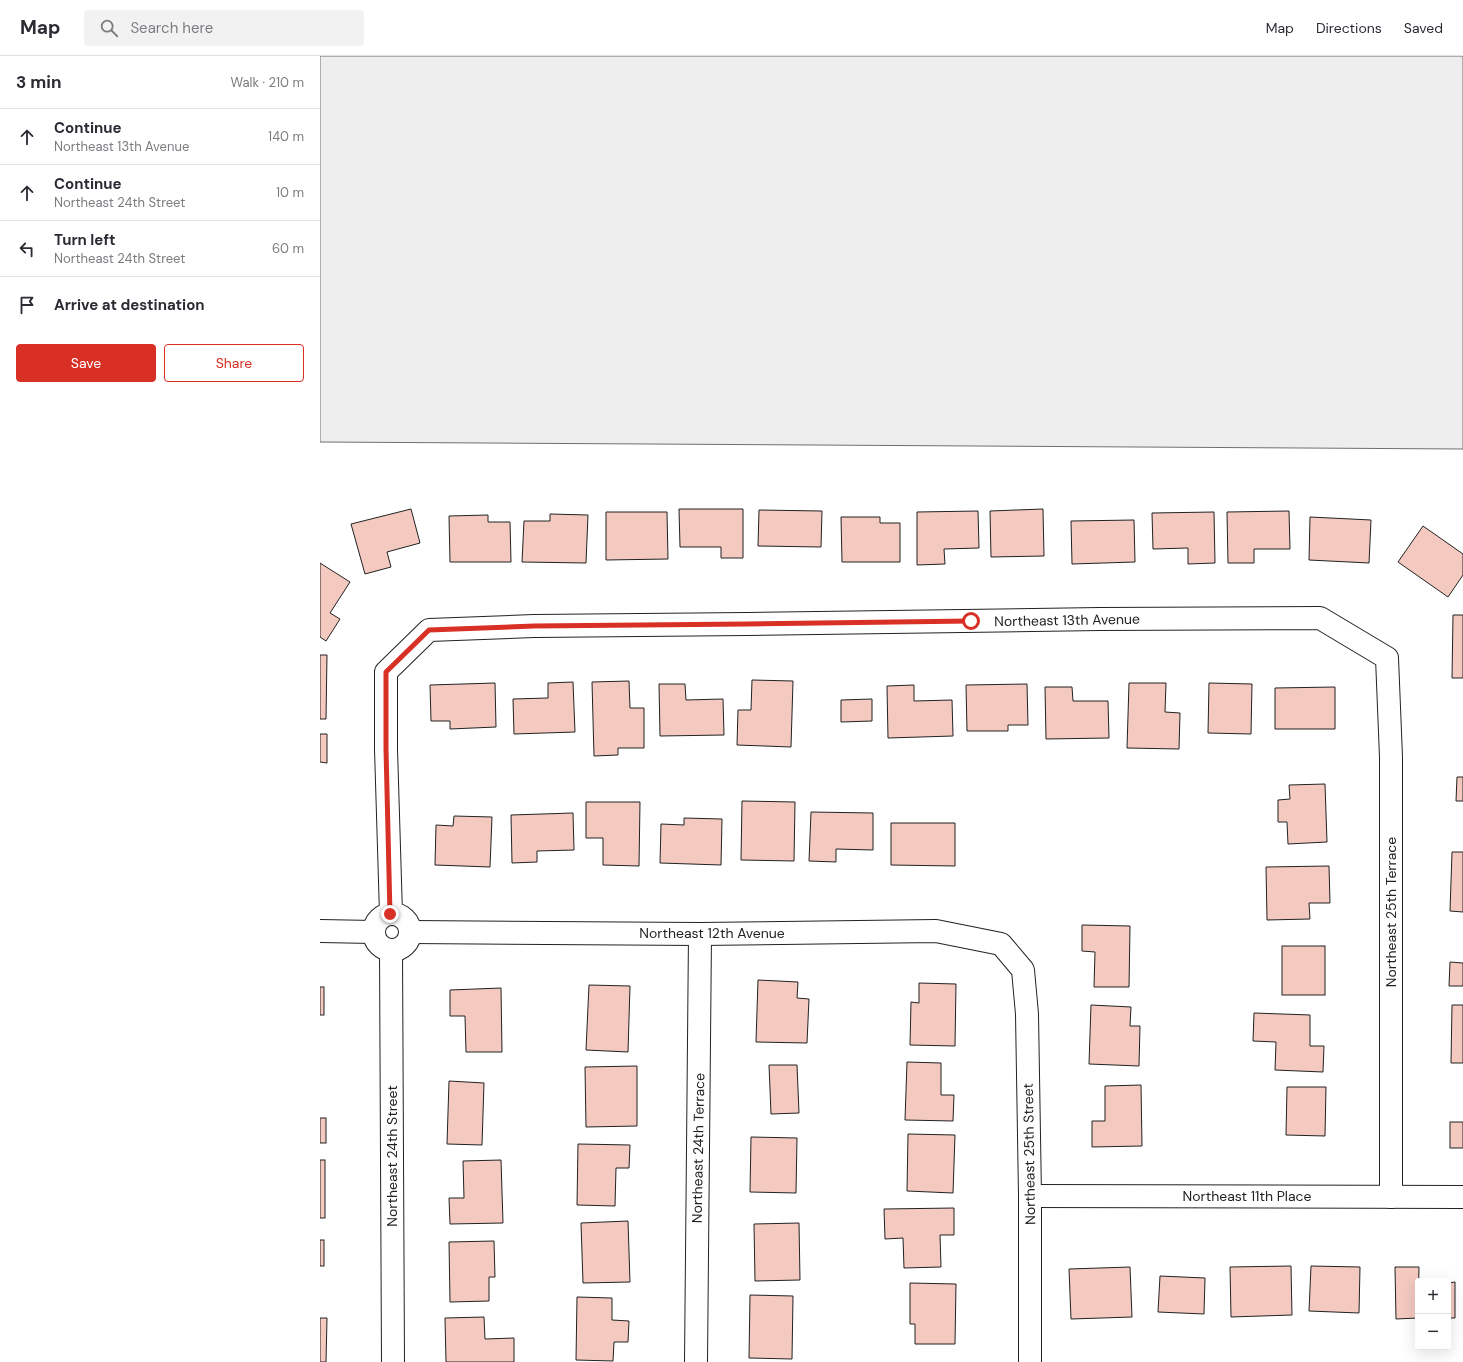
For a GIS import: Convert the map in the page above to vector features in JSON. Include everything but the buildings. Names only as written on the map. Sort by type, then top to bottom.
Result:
[{"type":"street","name":"Northeast 13th Avenue","points":[[390,914],[386,749],[386,672],[429,630],[534,626],[1100,619],[1320,618],[1362,643]]},
{"type":"street","name":"Northeast 25th Terrace","points":[[1362,643],[1387,658],[1391,757],[1391,1197]]},
{"type":"street","points":[[390,914],[402,917],[406,921],[410,932],[409,938],[402,947],[391,950],[386,949],[377,942],[374,932],[377,922],[390,914]]},
{"type":"street","points":[[320,931],[374,932]]},
{"type":"street","name":"Northeast 12th Avenue","points":[[410,932],[700,934],[936,931],[1002,944],[1009,952]]},
{"type":"street","name":"Northeast 24th Terrace","points":[[696,1362],[700,934]]},
{"type":"street","name":"Northeast 24th Street","points":[[391,950],[392,1362]]},
{"type":"street","name":"Northeast 25th Street","points":[[1009,952],[1024,970],[1028,1022],[1030,1362]]},
{"type":"street","name":"Northeast 11th Place","points":[[1030,1196],[1463,1197]]},
{"type":"shaded area","points":[[320,56],[1463,56],[1463,449],[320,442]]},
{"type":"route","points":[[390,914],[386,749],[386,672],[429,630],[534,626],[971,621]]}]
